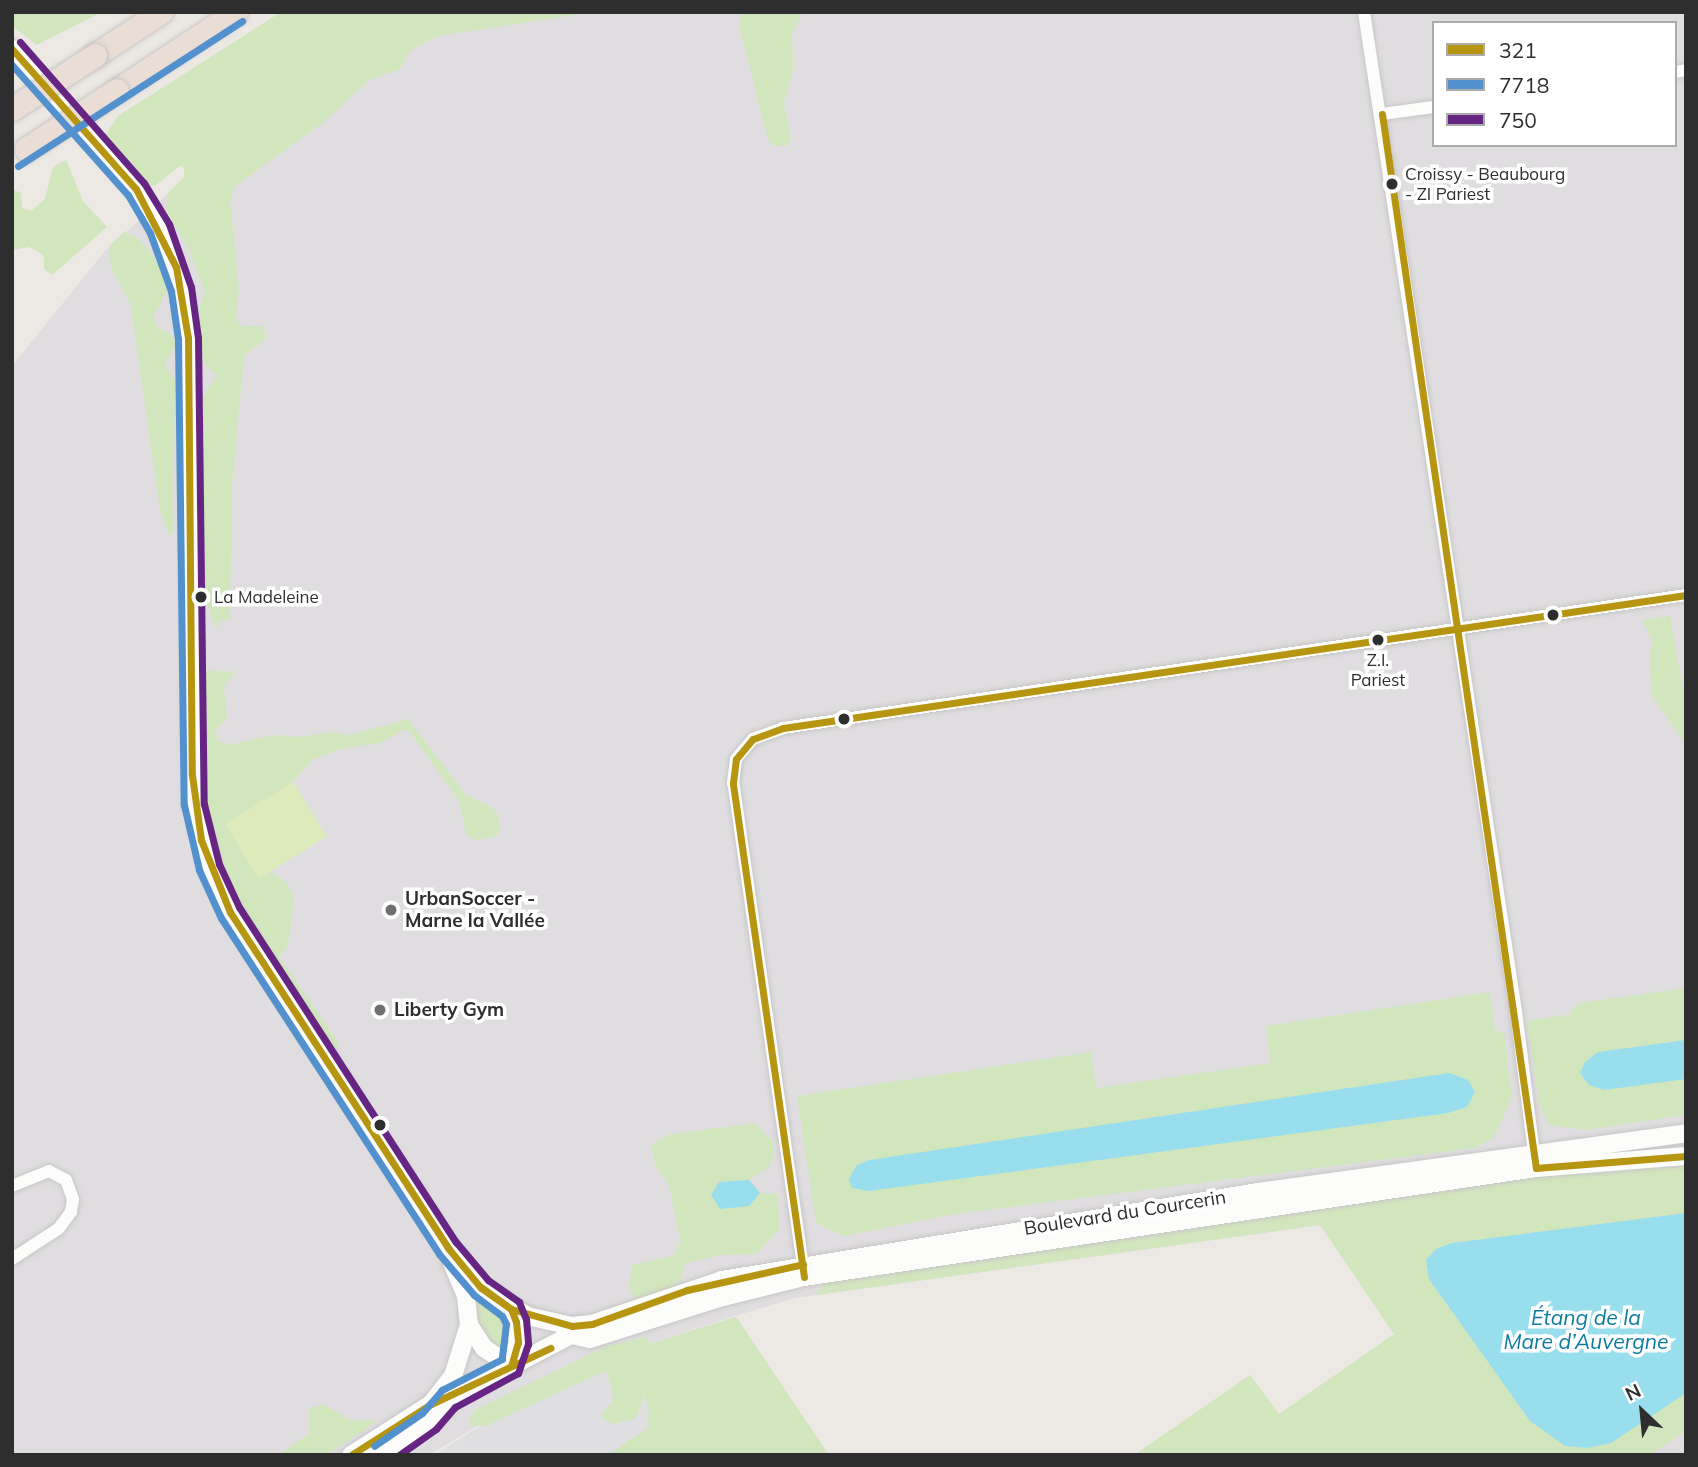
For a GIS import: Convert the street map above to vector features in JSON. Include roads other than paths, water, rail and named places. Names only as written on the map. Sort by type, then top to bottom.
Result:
[{"type":"highway","points":[[12,109],[161,12]]},
{"type":"highway","points":[[19,153],[236,12]]},
{"type":"main road","points":[[12,49],[136,189],[160,228],[181,289],[188,338],[193,795],[208,867],[230,912],[448,1248],[481,1288],[511,1309],[557,1324],[592,1324]]},
{"type":"main road","name":"Boulevard du Courcerin","points":[[351,1455],[440,1401],[576,1335],[592,1324],[687,1290],[803,1270],[1535,1160],[1686,1133]]},
{"type":"main road","name":"Boulevard du Courcerin","points":[[1535,1160],[1686,1156]]},
{"type":"main road","points":[[440,1401],[453,1376],[469,1325],[466,1296],[448,1248]]},
{"type":"main road","name":"Boulevard du Courcerin","points":[[576,1335],[590,1339],[803,1270]]},
{"type":"main road","points":[[469,1325],[484,1348],[512,1366],[518,1342],[511,1309]]},
{"type":"main road","name":"Boulevard du Courcerin","points":[[380,1455],[429,1421],[440,1401]]},
{"type":"street","points":[[1364,12],[1382,114],[1535,1160]]},
{"type":"street","points":[[1382,114],[1432,107]]},
{"type":"street","points":[[803,1270],[734,792],[734,768],[747,744],[783,728],[1686,595]]},
{"type":"street","points":[[12,1186],[49,1171],[66,1180],[73,1199],[71,1212],[58,1229],[12,1259]]},
{"type":"water","points":[[1686,1040],[1686,1079],[1604,1090],[1589,1085],[1580,1073],[1585,1062],[1598,1052]]},
{"type":"water","points":[[1449,1073],[1468,1080],[1475,1092],[1467,1107],[1448,1113],[869,1191],[852,1188],[849,1179],[856,1166],[869,1160]]},
{"type":"water","points":[[749,1180],[760,1193],[749,1206],[720,1209],[711,1195],[719,1182]]},
{"type":"water","name":"Étang de la Mare d’Auvergne","points":[[1686,1213],[1686,1393],[1611,1443],[1588,1448],[1565,1446],[1530,1421],[1429,1279],[1426,1260],[1436,1249],[1452,1243]]},
{"type":"place","name":"Croissy - Beaubourg - ZI Pariest","points":[[1392,184]]},
{"type":"place","name":"La Madeleine","points":[[201,597]]},
{"type":"place","name":"Z.I. Pariest","points":[[1378,640]]},
{"type":"place","name":"UrbanSoccer - Marne la Vallée","points":[[391,910]]},
{"type":"place","name":"Liberty Gym","points":[[380,1010]]}]
